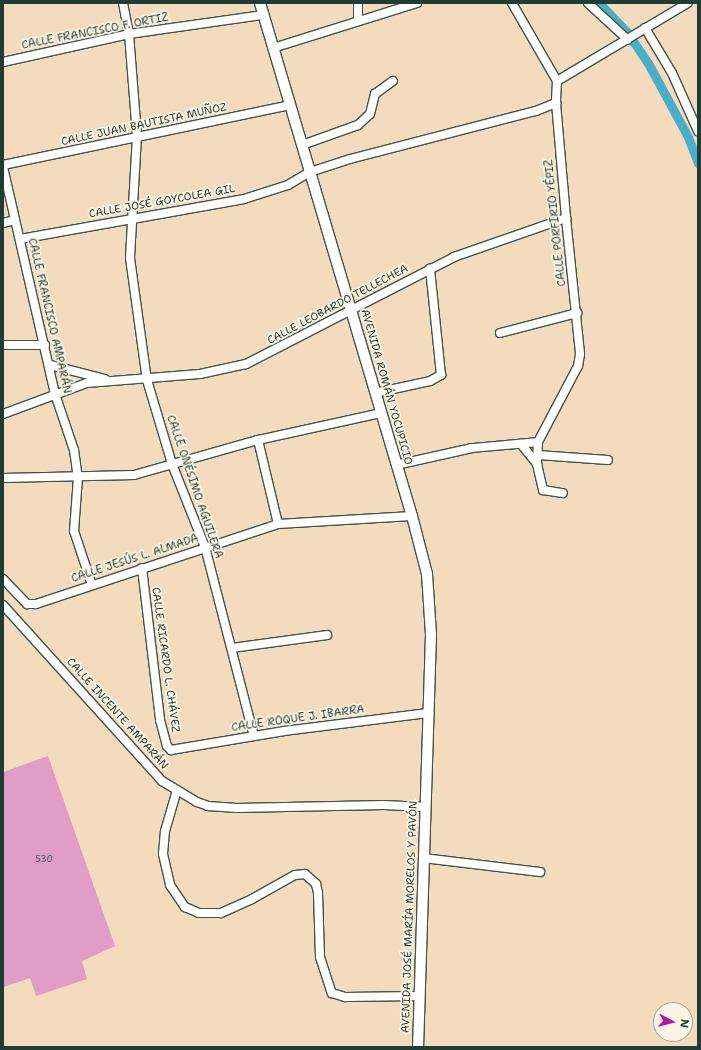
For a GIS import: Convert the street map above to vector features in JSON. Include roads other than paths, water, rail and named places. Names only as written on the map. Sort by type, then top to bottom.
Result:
[{"type":"street","name":"CALLE ONÉSIMO AGUILERA","points":[[123,3],[129,34],[137,136],[131,263],[148,380],[172,464],[205,547],[254,736]]},
{"type":"street","name":"AVENIDA ROMÁN YOCUPICIO","points":[[260,3],[262,15],[302,145],[423,556],[430,606],[426,787]]},
{"type":"street","points":[[358,3],[358,21]]},
{"type":"street","points":[[273,48],[417,3]]},
{"type":"street","points":[[513,3],[557,81],[688,3]]},
{"type":"street","points":[[588,3],[628,40]]},
{"type":"street","name":"CALLE FRANCISCO F. ORTIZ","points":[[3,62],[129,34],[262,15]]},
{"type":"street","points":[[642,30],[672,73],[698,131]]},
{"type":"street","points":[[302,145],[358,125],[370,114],[375,94],[393,81]]},
{"type":"street","name":"CALLE PORFIRIO YÉPIZ","points":[[538,442],[580,360],[556,102],[557,81]]},
{"type":"street","name":"CALLE JOSÉ GOYCOLEA GIL","points":[[20,239],[244,199],[288,185],[310,172],[409,142],[536,112],[556,102]]},
{"type":"street","name":"CALLE JUAN BAUTISTA MUÑOZ","points":[[3,166],[137,136],[290,106]]},
{"type":"street","name":"CALLE FRANCISCO AMPARÁN","points":[[3,166],[50,365],[55,394],[71,438],[78,477],[74,531],[92,585]]},
{"type":"street","name":"CALLE LEOBARDO TELLECHEA","points":[[3,414],[27,407],[77,385],[113,381],[148,380],[200,374],[246,364],[430,269],[475,249],[566,218]]},
{"type":"street","points":[[3,223],[15,220]]},
{"type":"street","points":[[375,393],[430,381],[441,374],[430,269]]},
{"type":"street","points":[[500,333],[576,313]]},
{"type":"street","points":[[3,345],[45,345]]},
{"type":"street","name":"CALLE LEOBARDO TELLECHEA","points":[[50,365],[113,381]]},
{"type":"street","points":[[3,478],[134,475],[258,440],[381,413]]},
{"type":"street","points":[[258,440],[278,524]]},
{"type":"street","points":[[396,465],[472,448],[538,442],[538,464],[543,490],[563,493]]},
{"type":"street","points":[[521,444],[538,464]]},
{"type":"street","points":[[538,455],[608,460]]},
{"type":"street","name":"CALLE JESÚS L. ALMADA","points":[[3,579],[30,604],[278,524],[412,516]]},
{"type":"street","name":"CALLE RICARDO L. CHÁVEZ","points":[[142,568],[160,720],[167,746],[172,751]]},
{"type":"street","name":"CALLE INCENTE AMPARÁN","points":[[3,605],[162,781],[197,802],[218,807],[307,808],[425,805]]},
{"type":"street","points":[[232,648],[327,635]]},
{"type":"street","name":"CALLE ROQUE J. IBARRA","points":[[172,751],[254,736],[428,713]]},
{"type":"street","name":"AVENIDA JOSÉ MARÍA MORELOS Y PAVÓN","points":[[418,1047],[426,787]]},
{"type":"street","points":[[177,790],[165,831],[163,854],[170,885],[185,907],[199,913],[221,913],[252,900],[295,875],[305,874],[316,884],[320,957],[332,993],[345,997],[419,996]]},
{"type":"street","points":[[423,858],[540,872]]},
{"type":"waterway","points":[[599,3],[627,32],[648,63],[688,137],[698,163]]}]
